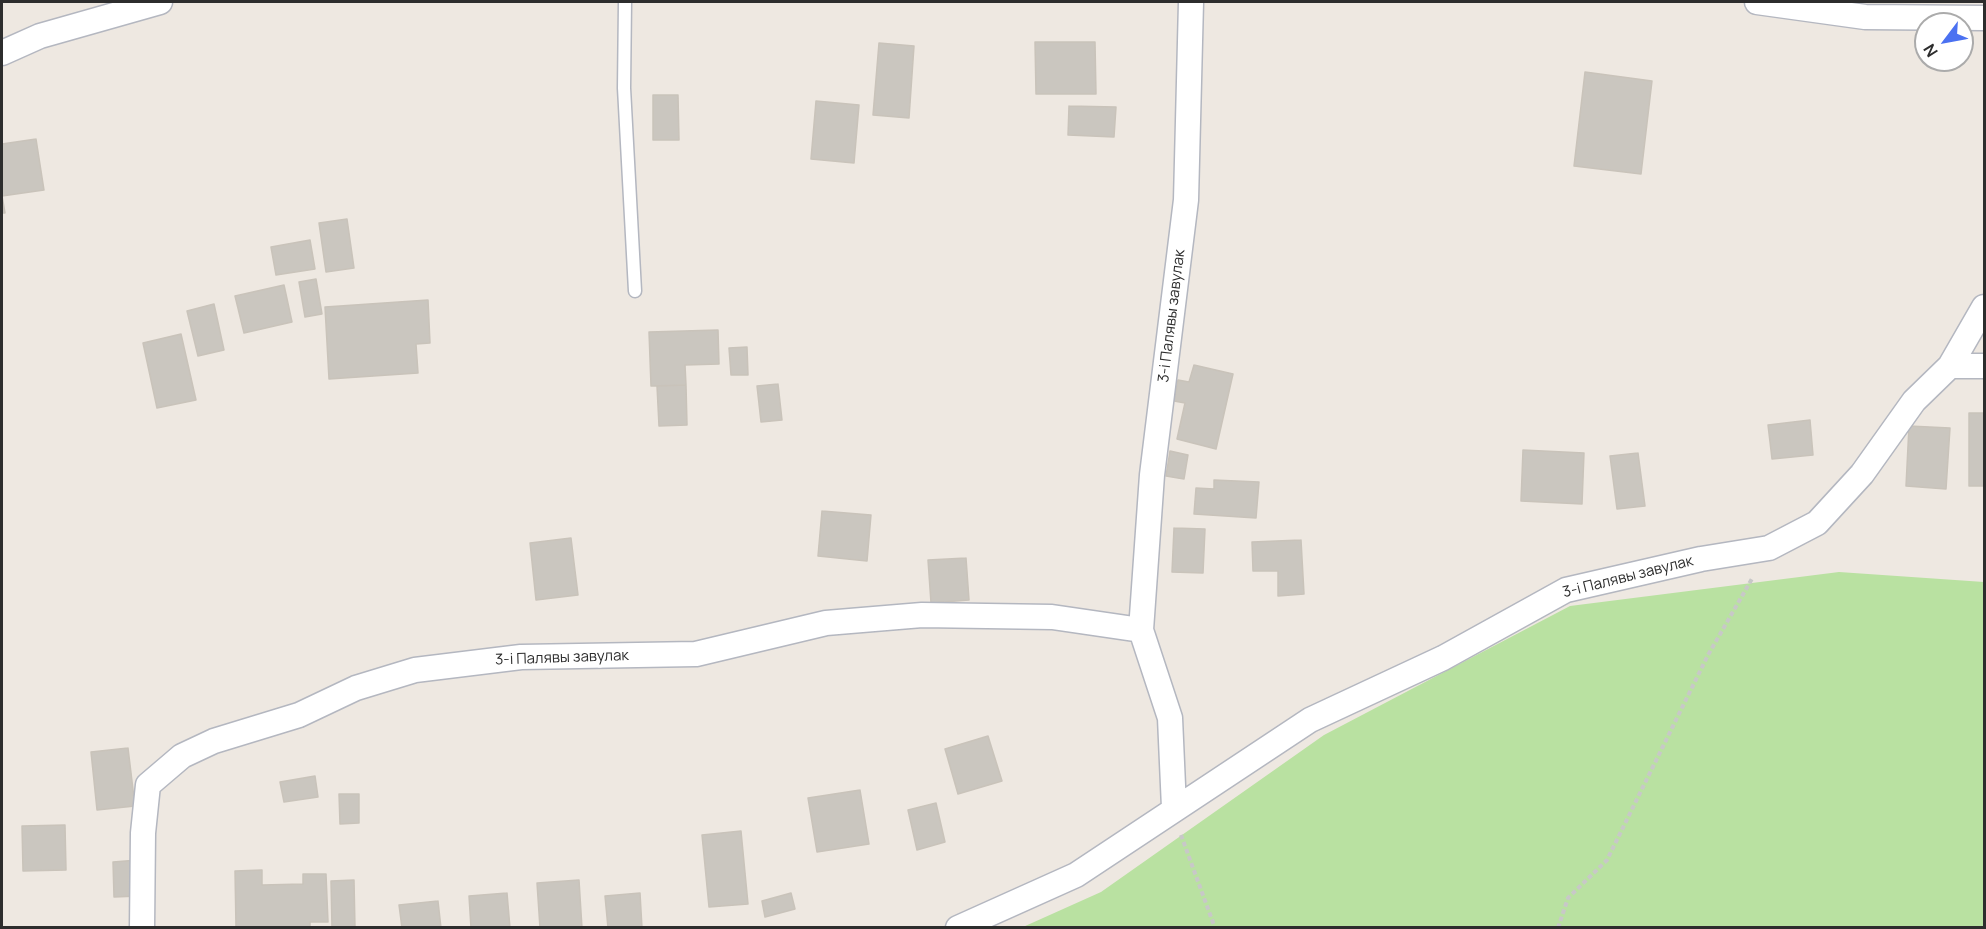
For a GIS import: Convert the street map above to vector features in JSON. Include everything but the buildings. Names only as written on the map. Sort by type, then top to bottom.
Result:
[{"type":"street","points":[[2,53],[40,36],[160,2]]},
{"type":"street","name":"3-і Палявы завулак","points":[[1174,808],[1170,718],[1141,630],[1152,475],[1186,200],[1191,2]]},
{"type":"street","points":[[1757,2],[1865,17],[1984,18]]},
{"type":"street","name":"3-і Палявы завулак","points":[[958,927],[1076,875],[1310,720],[1443,658],[1566,590],[1701,559],[1769,548],[1817,523],[1862,474],[1914,401],[1950,366],[1984,307]]},
{"type":"street","points":[[1950,366],[1984,366]]},
{"type":"street","name":"3-і Палявы завулак","points":[[142,927],[143,833],[148,785],[182,756],[214,741],[299,715],[356,688],[415,670],[521,657],[696,654],[826,623],[922,615],[1053,617],[1141,630]]},
{"type":"lane","points":[[625,2],[624,88],[635,291]]},
{"type":"path","points":[[1558,927],[1568,898],[1608,860],[1708,656],[1769,548]]},
{"type":"path","points":[[1174,808],[1188,858],[1215,927]]},
{"type":"green space","points":[[1839,572],[1984,582],[1984,927],[1023,927],[1101,892],[1324,735],[1570,606]]}]
